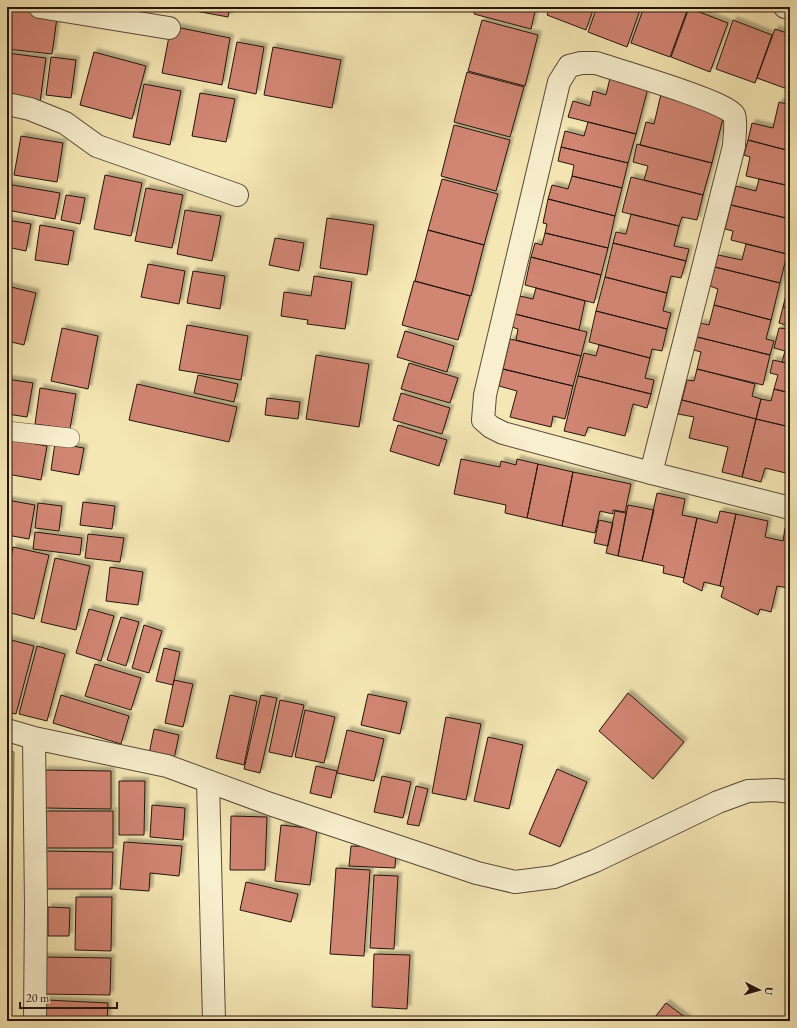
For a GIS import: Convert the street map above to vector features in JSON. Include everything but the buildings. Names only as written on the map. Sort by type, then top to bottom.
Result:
[{"type":"street","points":[[40,7],[168,28]]},
{"type":"street","points":[[786,7],[790,8]]},
{"type":"street","points":[[651,473],[734,146],[734,116],[729,109],[708,100],[596,63],[581,63],[569,66],[560,82],[485,395],[483,420],[491,427],[503,433],[651,473],[790,508]]},
{"type":"street","points":[[7,104],[30,110],[65,123],[97,146],[237,195]]},
{"type":"street","points":[[7,730],[34,738],[167,766],[270,804],[477,873],[515,882],[554,877],[595,861],[718,802],[748,791],[776,790],[790,792]]},
{"type":"street","points":[[34,738],[36,906],[35,1021]]},
{"type":"street","points":[[208,781],[214,1021]]},
{"type":"lane","points":[[7,431],[70,438]]},
{"type":"shaded area","points":[[7,750],[14,752],[11,1002],[7,1002]]}]
